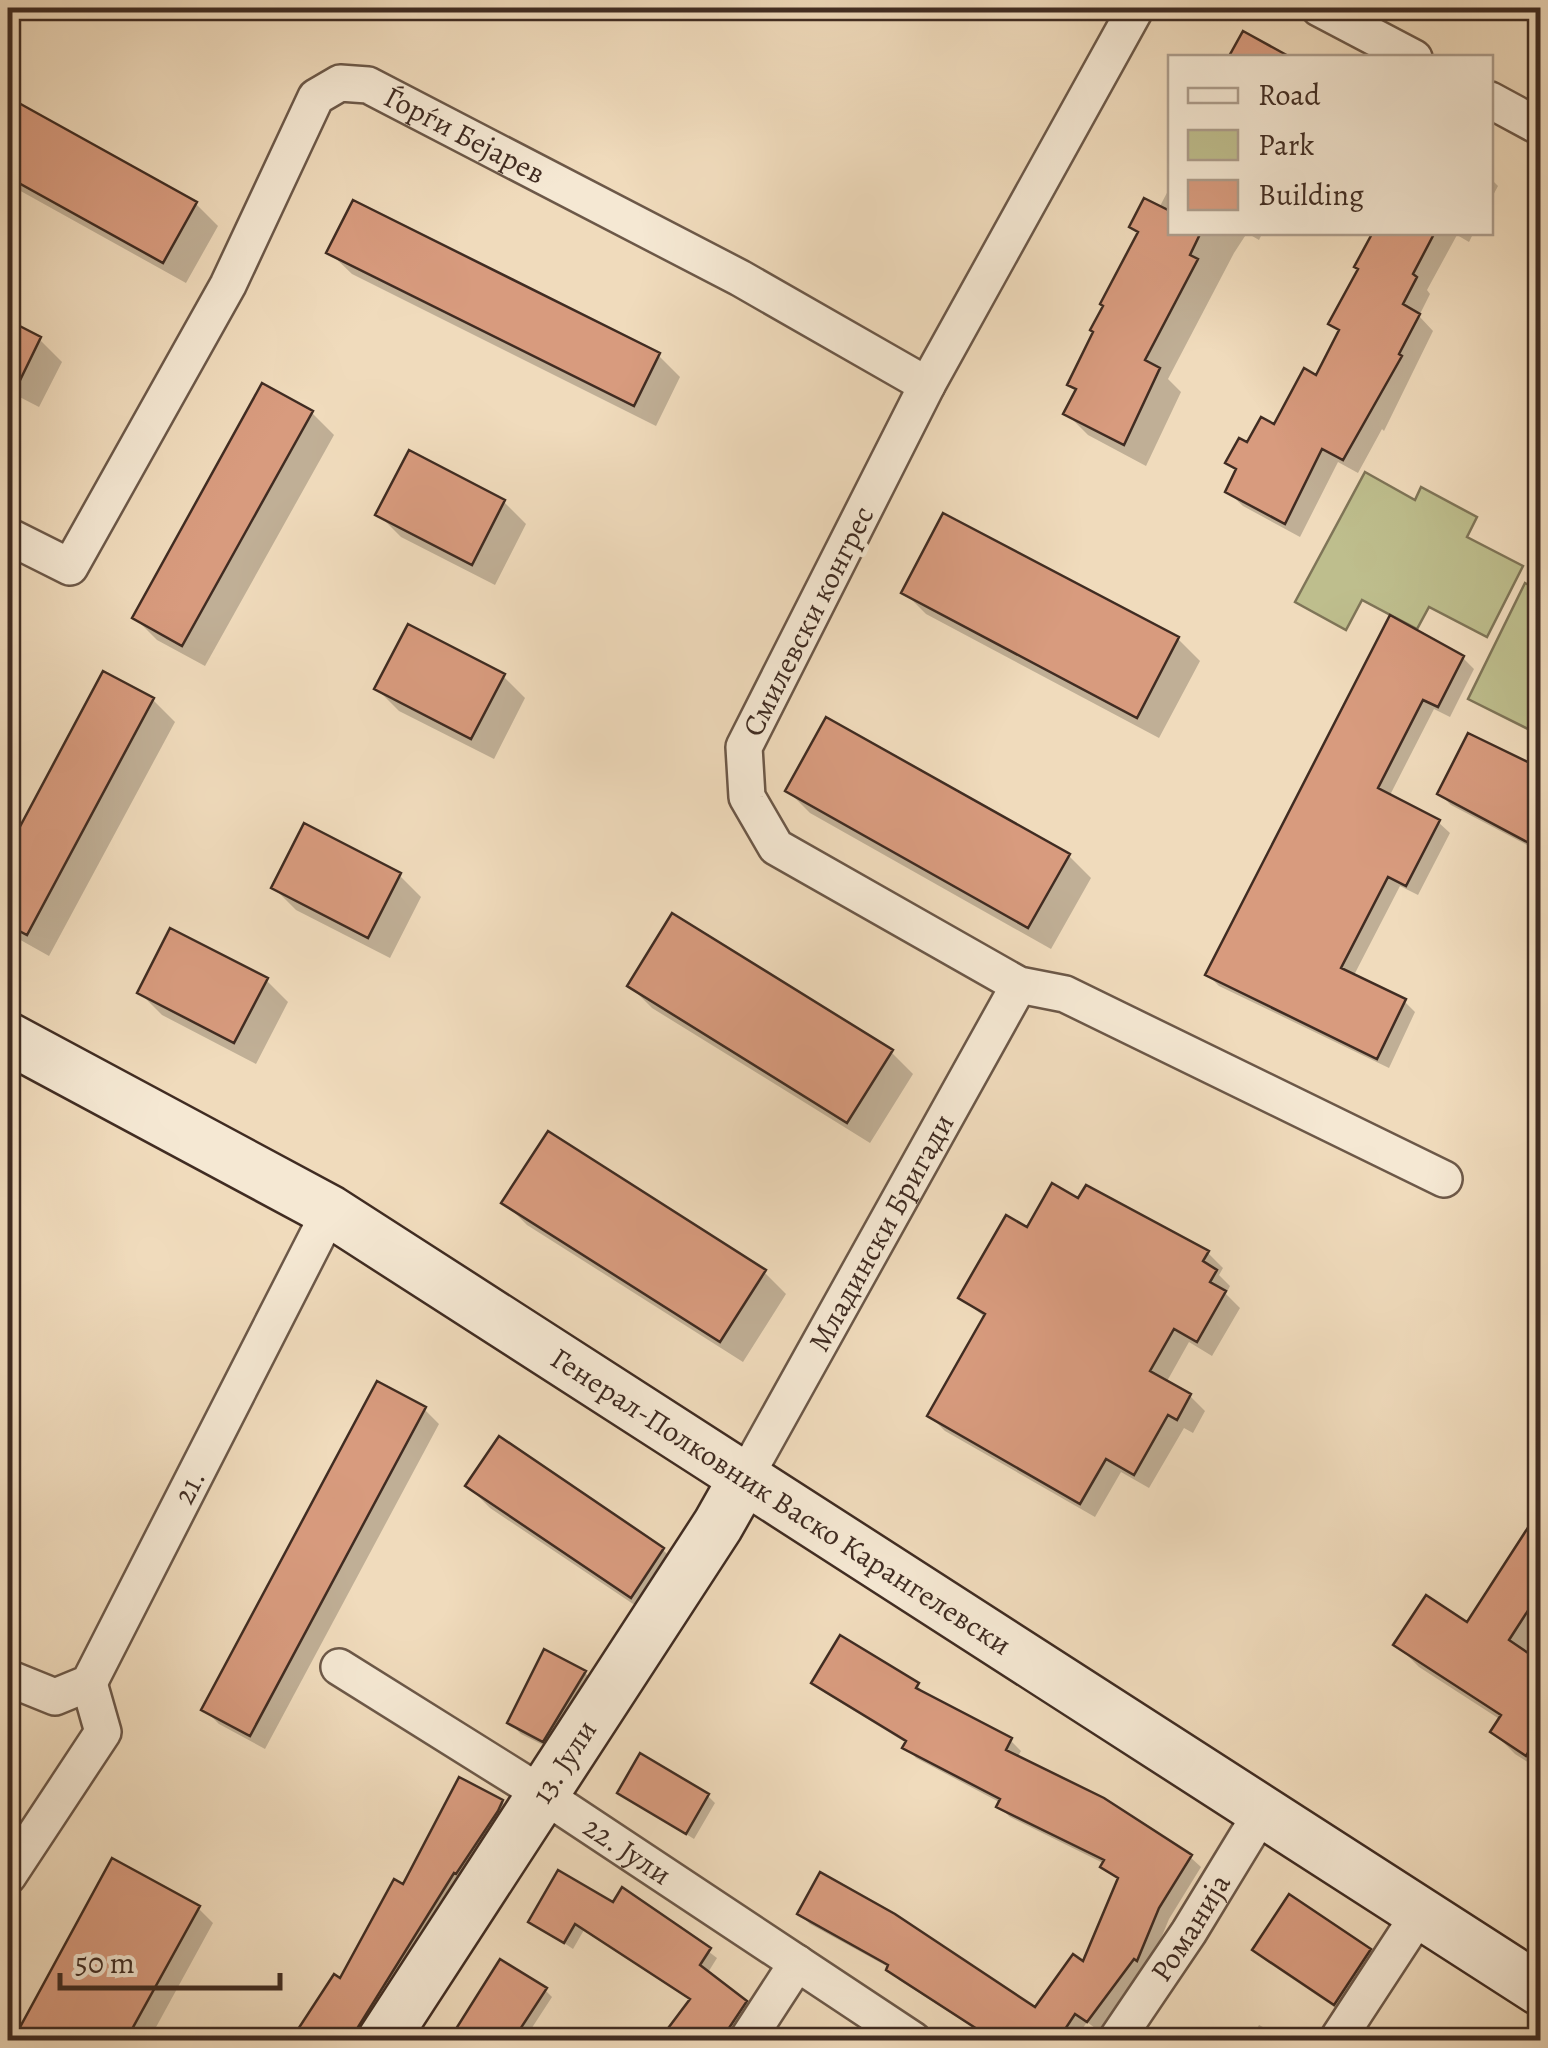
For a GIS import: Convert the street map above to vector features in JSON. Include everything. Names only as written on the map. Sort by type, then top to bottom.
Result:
[{"type":"street","name":"Смилевски конгрес","points":[[1136,8],[927,386],[744,747],[747,797],[776,848],[1020,985],[1065,994],[1444,1178]]},
{"type":"street","points":[[1319,8],[1408,55]]},
{"type":"street","name":"Ѓорѓи Бејарев","points":[[8,536],[70,567],[228,284],[316,98],[340,84],[368,85],[740,278],[927,386]]},
{"type":"street","points":[[1493,102],[1540,127]]},
{"type":"street","name":"Младински Бригади","points":[[744,1479],[1020,985]]},
{"type":"street","name":"Генерал-Полковник Васко Карангелевски","points":[[8,1038],[330,1211],[1540,1990]]},
{"type":"street","name":"21.","points":[[89,1683],[330,1211]]},
{"type":"street","name":"13. Јули","points":[[382,2040],[718,1525],[744,1479]]},
{"type":"street","name":"22. Јули","points":[[339,1666],[542,1794],[914,2040]]},
{"type":"street","points":[[8,1678],[55,1697],[89,1683],[104,1732],[8,1876]]},
{"type":"street","name":"Романија","points":[[1116,2040],[1189,1932],[1262,1812]]},
{"type":"street","points":[[1349,2036],[1420,1913]]},
{"type":"street","points":[[747,2040],[797,1962]]},
{"type":"green space","points":[[1365,472],[1415,500],[1421,487],[1477,517],[1467,537],[1523,566],[1487,637],[1429,607],[1417,629],[1362,600],[1346,630],[1295,602]]},
{"type":"green space","points":[[1525,583],[1540,591],[1540,735],[1468,699]]},
{"type":"building","points":[[1243,31],[1287,55],[1230,55]]},
{"type":"building","points":[[8,97],[197,202],[163,263],[8,177]]},
{"type":"building","points":[[1144,198],[1168,210],[1168,235],[1200,235],[1190,255],[1198,259],[1145,360],[1160,368],[1124,445],[1063,414],[1076,389],[1067,385],[1093,332],[1090,330],[1103,306],[1100,304],[1138,232],[1129,227]]},
{"type":"building","points":[[353,200],[660,353],[634,406],[326,253]]},
{"type":"building","points":[[1371,235],[1433,235],[1403,304],[1420,314],[1399,354],[1402,356],[1343,460],[1322,449],[1285,524],[1225,492],[1236,469],[1225,463],[1239,438],[1247,442],[1261,417],[1274,424],[1304,368],[1316,375],[1339,330],[1328,324],[1358,269],[1354,267]]},
{"type":"building","points":[[8,320],[41,337],[8,405]]},
{"type":"building","points":[[262,383],[313,411],[182,646],[132,618]]},
{"type":"building","points":[[409,450],[505,500],[472,565],[375,515]]},
{"type":"building","points":[[943,513],[1179,637],[1137,718],[901,593]]},
{"type":"building","points":[[1390,615],[1464,656],[1438,707],[1423,700],[1378,788],[1440,820],[1406,886],[1388,877],[1341,968],[1406,999],[1377,1059],[1205,975]]},
{"type":"building","points":[[408,624],[505,674],[471,739],[374,689]]},
{"type":"building","points":[[103,671],[154,698],[27,935],[8,925],[8,849]]},
{"type":"building","points":[[826,717],[1070,854],[1028,928],[785,791]]},
{"type":"building","points":[[1468,733],[1540,768],[1540,849],[1437,794]]},
{"type":"building","points":[[304,823],[401,873],[368,938],[271,888]]},
{"type":"building","points":[[672,913],[893,1050],[847,1123],[627,986]]},
{"type":"building","points":[[170,928],[268,978],[234,1043],[137,993]]},
{"type":"building","points":[[548,1131],[766,1270],[720,1342],[501,1203]]},
{"type":"building","points":[[1052,1183],[1078,1198],[1086,1185],[1209,1251],[1203,1261],[1217,1270],[1210,1282],[1226,1291],[1197,1342],[1174,1329],[1150,1371],[1191,1394],[1177,1420],[1168,1415],[1134,1475],[1106,1459],[1080,1504],[927,1416],[985,1314],[958,1298],[1006,1215],[1027,1227]]},
{"type":"building","points":[[377,1381],[426,1407],[250,1736],[201,1710]]},
{"type":"building","points":[[499,1436],[664,1548],[631,1598],[465,1486]]},
{"type":"building","points":[[1540,1509],[1540,1592],[1509,1640],[1540,1661],[1540,1733],[1526,1756],[1490,1732],[1501,1715],[1393,1645],[1426,1595],[1467,1622]]},
{"type":"building","points":[[840,1635],[919,1683],[916,1688],[1012,1738],[1006,1750],[1104,1798],[1192,1855],[1159,1908],[1137,1961],[1134,1959],[1087,2022],[1075,2014],[1058,2040],[994,2040],[886,1970],[888,1965],[797,1914],[820,1872],[895,1914],[1035,2007],[1073,1954],[1083,1961],[1118,1878],[1100,1867],[1104,1860],[996,1807],[1000,1799],[902,1748],[906,1741],[811,1683]]},
{"type":"building","points":[[544,1649],[586,1671],[543,1742],[507,1723]]},
{"type":"building","points":[[640,1753],[709,1794],[686,1834],[617,1793]]},
{"type":"building","points":[[459,1777],[503,1800],[498,1811],[454,1873],[350,2040],[291,2040],[334,1974],[340,1978],[394,1879],[403,1884]]},
{"type":"building","points":[[112,1858],[200,1906],[126,2040],[13,2040]]},
{"type":"building","points":[[558,1870],[613,1902],[622,1887],[711,1948],[700,1965],[747,2001],[721,2040],[704,2031],[697,2040],[687,2040],[669,2027],[690,1999],[575,1924],[564,1943],[528,1922]]},
{"type":"building","points":[[1289,1894],[1371,1949],[1334,2005],[1252,1950]]},
{"type":"building","points":[[500,1959],[547,1988],[513,2040],[449,2040]]}]
